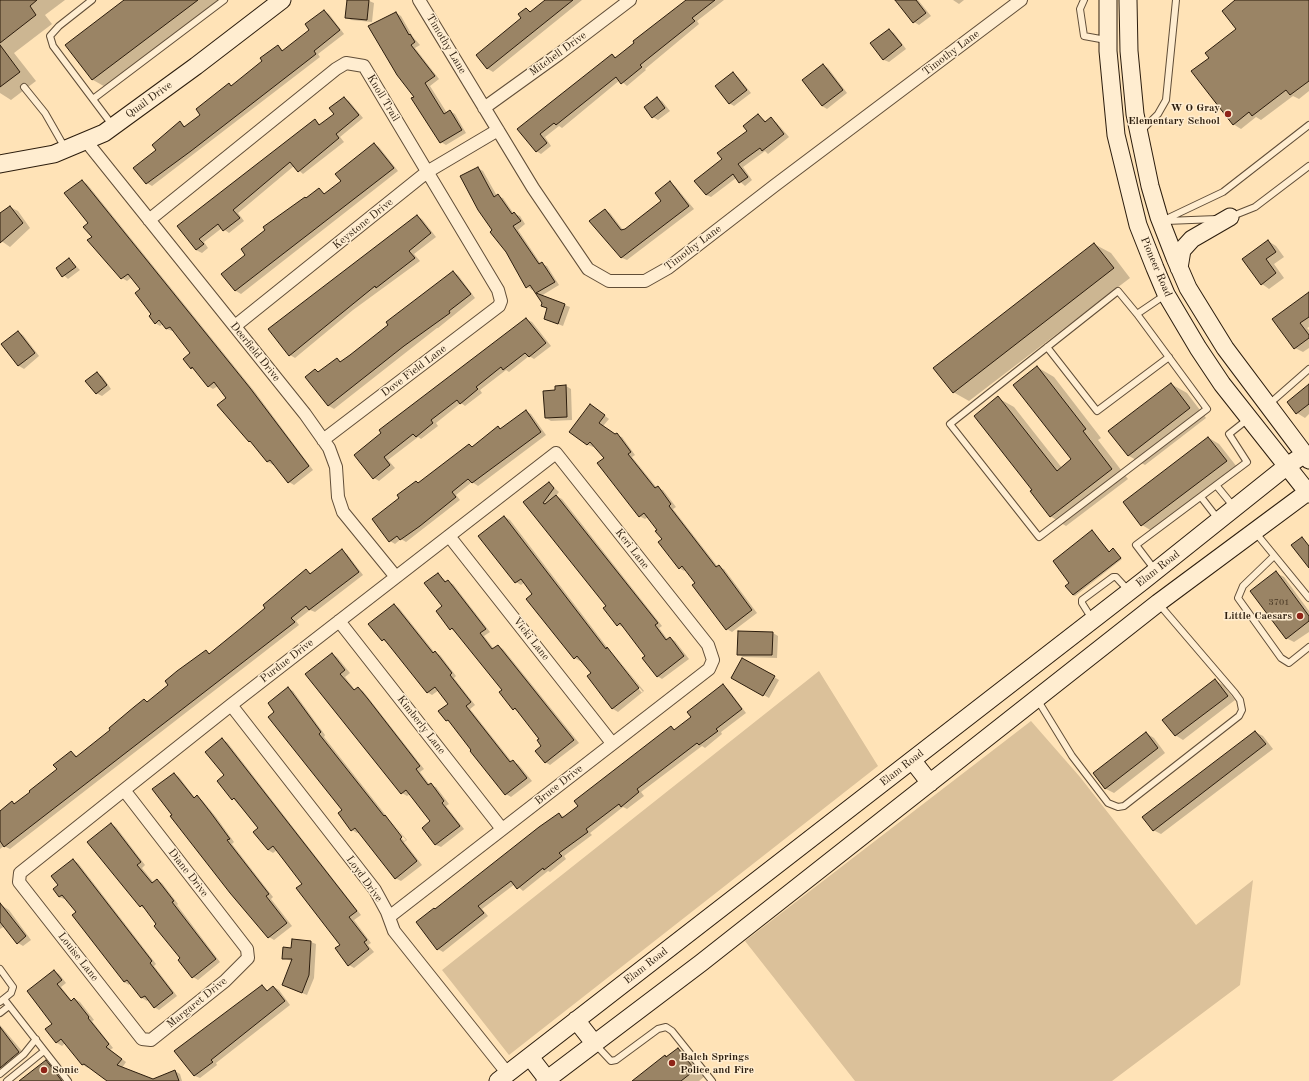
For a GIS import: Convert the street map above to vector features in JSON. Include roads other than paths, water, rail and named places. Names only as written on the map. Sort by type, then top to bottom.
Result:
[{"type":"main road","name":"Pioneer Road","points":[[1108,0],[1108,40],[1113,112],[1125,176],[1138,225],[1166,294],[1198,348],[1222,384],[1309,492]]},
{"type":"main road","name":"Pioneer Road","points":[[1128,0],[1130,58],[1135,114],[1150,186],[1161,222],[1179,268],[1186,284],[1225,348],[1307,457]]},
{"type":"main road","name":"Quail Drive","points":[[0,164],[54,154],[104,133],[275,2]]},
{"type":"main road","points":[[1113,112],[1122,120],[1133,178],[1144,212],[1149,218],[1161,222]]},
{"type":"main road","points":[[1179,268],[1182,250],[1192,238],[1230,217]]},
{"type":"main road","points":[[1166,294],[1186,284]]},
{"type":"main road","name":"Elam Road","points":[[503,1077],[1129,592],[1287,466],[1307,457]]},
{"type":"main road","points":[[530,1057],[546,1080],[701,963],[1158,603],[1309,492]]},
{"type":"main road","points":[[1149,576],[1158,603]]},
{"type":"main road","points":[[912,760],[930,783]]},
{"type":"main road","points":[[576,1020],[594,1043]]},
{"type":"street","name":"Timothy Lane","points":[[419,0],[533,188],[588,269],[609,281],[645,280],[668,268],[774,186],[1021,0]]},
{"type":"street","name":"Mitchell Drive","points":[[484,108],[630,0]]},
{"type":"street","name":"Knoll Trail","points":[[149,220],[330,74],[346,63],[364,66],[498,290],[501,301]]},
{"type":"street","name":"Keystone Drive","points":[[235,326],[427,172],[498,130]]},
{"type":"street","name":"Deerfield Drive","points":[[86,141],[305,414],[329,448],[336,467],[338,497],[344,512],[396,577]]},
{"type":"street","name":"Dove Field Lane","points":[[323,440],[499,306],[501,301]]},
{"type":"street","name":"Purdue Drive","points":[[20,873],[231,705],[556,453]]},
{"type":"street","name":"Keri Lane","points":[[556,453],[708,645]]},
{"type":"street","name":"Vicki Lane","points":[[449,536],[612,743]]},
{"type":"street","name":"Kimberly Lane","points":[[339,621],[502,829]]},
{"type":"street","name":"Bruce Drive","points":[[389,917],[709,669],[713,660],[708,645]]},
{"type":"street","name":"Loyd Drive","points":[[231,705],[375,890],[389,917],[394,932],[503,1077]]},
{"type":"street","name":"Diane Drive","points":[[124,790],[247,948],[248,958]]},
{"type":"street","name":"Louise Lane","points":[[20,873],[19,882],[142,1039]]},
{"type":"street","name":"Margaret Drive","points":[[142,1039],[151,1040],[225,981],[248,958]]},
{"type":"lane","points":[[92,0],[59,26],[50,36],[53,46],[114,126]]},
{"type":"lane","points":[[93,99],[224,0]]},
{"type":"lane","points":[[1084,0],[1080,9],[1084,36],[1108,40]]},
{"type":"lane","points":[[1139,134],[1158,114],[1166,100],[1176,0]]},
{"type":"lane","points":[[24,87],[45,113],[66,149]]},
{"type":"lane","points":[[1161,222],[1223,192],[1309,125]]},
{"type":"lane","points":[[1161,222],[1230,217],[1255,207],[1309,166]]},
{"type":"lane","points":[[1118,291],[1137,314],[1207,409],[1039,537],[950,424],[1047,347],[1118,291]]},
{"type":"lane","points":[[1137,314],[1166,294]]},
{"type":"lane","points":[[1047,347],[1098,411],[1169,357]]},
{"type":"lane","points":[[1268,406],[1309,369]]},
{"type":"lane","points":[[1149,576],[1136,545],[1247,462],[1229,434],[1249,418]]},
{"type":"lane","points":[[1216,485],[1234,509]]},
{"type":"lane","points":[[1201,497],[1220,520]]},
{"type":"lane","points":[[1255,532],[1309,598]]},
{"type":"lane","points":[[1274,556],[1243,586],[1238,598],[1281,658],[1289,663],[1309,647]]},
{"type":"lane","points":[[1037,699],[1072,756],[1108,803],[1118,807],[1124,806],[1239,716],[1242,710],[1240,700],[1235,693],[1158,603]]},
{"type":"lane","points":[[0,969],[13,987],[11,993],[2,1001],[9,1006],[68,1081]]},
{"type":"lane","points":[[0,1013],[9,1006]]},
{"type":"lane","points":[[594,1043],[611,1061],[616,1060],[658,1029],[666,1027],[672,1031],[712,1081]]},
{"type":"lane","points":[[0,1074],[24,1054],[36,1039]]},
{"type":"lane","points":[[7,1081],[44,1051]]},
{"type":"place","name":"W O Gray Elementary School","points":[[1228,114]]},
{"type":"place","name":"Little Caesars","points":[[1300,616]]},
{"type":"place","name":"Balch Springs Police and Fire","points":[[672,1063]]},
{"type":"place","name":"Sonic","points":[[44,1070]]}]
